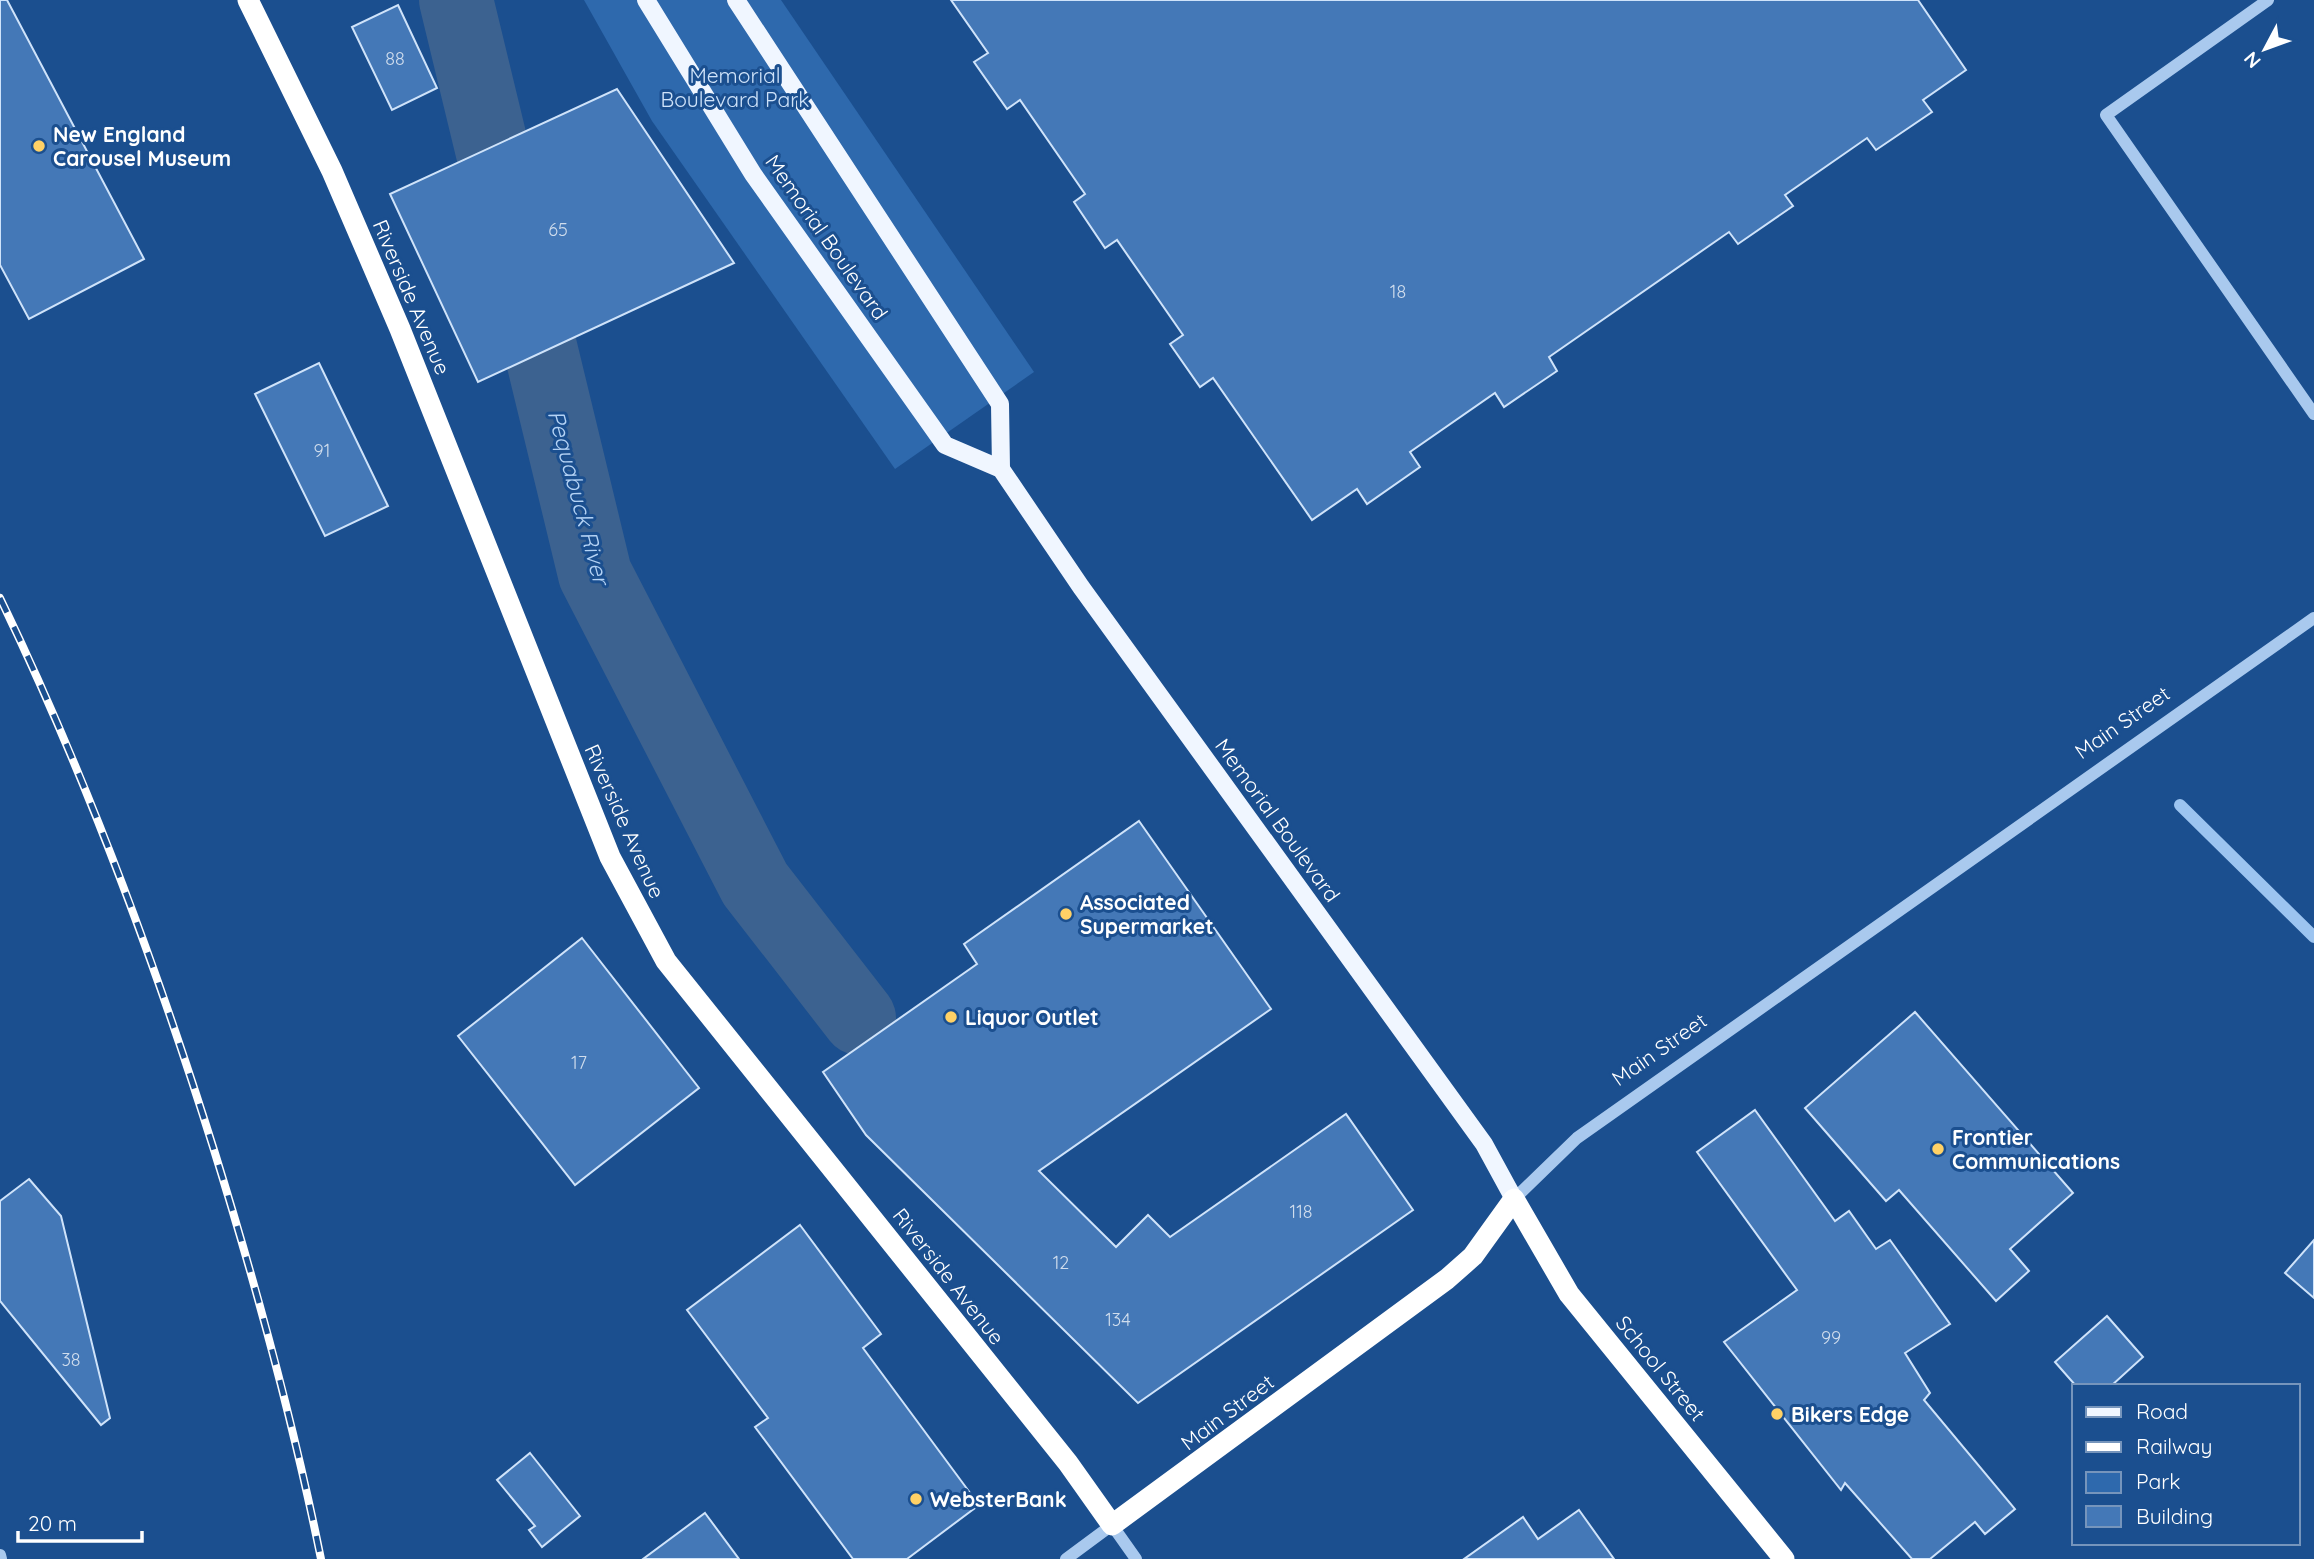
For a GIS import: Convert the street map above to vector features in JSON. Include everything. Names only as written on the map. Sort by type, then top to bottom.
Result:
[{"type":"highway","name":"Riverside Avenue","points":[[248,0],[332,170],[400,328],[610,857],[666,961],[1068,1463],[1112,1525]]},
{"type":"highway","name":"Main Street","points":[[1112,1525],[1447,1279],[1473,1256],[1514,1199]]},
{"type":"highway","name":"School Street","points":[[1514,1199],[1569,1294],[1784,1559]]},
{"type":"main road","name":"Memorial Boulevard","points":[[646,0],[753,174],[945,444],[1001,469],[1089,598],[1483,1144],[1514,1199]]},
{"type":"main road","points":[[736,0],[1000,404],[1001,469]]},
{"type":"street","points":[[2268,0],[2106,115],[2314,414]]},
{"type":"street","name":"Main Street","points":[[1514,1199],[1587,1130],[2314,618]]},
{"type":"street","name":"Main Street","points":[[1066,1559],[1112,1525]]},
{"type":"street","name":"Riverside Avenue","points":[[1112,1525],[1136,1559]]},
{"type":"green space","name":"Memorial Boulevard Park","points":[[584,0],[781,0],[1034,372],[895,469],[652,121]]},
{"type":"building","points":[[0,0],[7,0],[144,259],[29,319],[0,265]]},
{"type":"building","points":[[951,0],[1918,0],[1966,70],[1923,100],[1932,112],[1876,150],[1867,138],[1785,195],[1793,206],[1738,244],[1729,232],[1549,357],[1557,371],[1504,407],[1495,393],[1410,452],[1420,467],[1367,504],[1357,489],[1312,520],[1213,378],[1200,387],[1170,344],[1183,335],[1117,240],[1105,248],[1074,202],[1085,194],[1020,100],[1007,109],[974,62],[988,53]]},
{"type":"building","points":[[398,5],[437,88],[392,110],[352,27]]},
{"type":"building","points":[[617,89],[734,263],[478,382],[390,194]]},
{"type":"building","points":[[319,363],[388,506],[325,536],[255,394]]},
{"type":"building","points":[[1139,821],[1271,1009],[1039,1171],[1116,1247],[1148,1215],[1170,1237],[1346,1114],[1413,1210],[1138,1403],[866,1135],[823,1072],[977,964],[964,944]]},
{"type":"building","points":[[582,938],[699,1088],[575,1185],[458,1036]]},
{"type":"building","name":"Frontier Communications","points":[[1915,1012],[2073,1193],[2010,1249],[2029,1271],[1996,1301],[1899,1190],[1886,1201],[1805,1108]]},
{"type":"building","points":[[1755,1110],[1835,1221],[1849,1211],[1876,1249],[1890,1240],[1950,1324],[1905,1353],[1930,1393],[1924,1400],[2015,1509],[1985,1534],[1975,1522],[1930,1559],[1912,1559],[1845,1483],[1841,1490],[1724,1342],[1797,1290],[1697,1152]]},
{"type":"building","points":[[29,1179],[61,1216],[110,1418],[101,1425],[0,1301],[0,1201]]},
{"type":"building","points":[[800,1225],[881,1334],[863,1348],[979,1505],[907,1559],[853,1559],[755,1427],[768,1418],[687,1310]]},
{"type":"building","points":[[2314,1240],[2314,1298],[2285,1273]]},
{"type":"building","points":[[2107,1316],[2143,1357],[2113,1384],[2074,1384],[2055,1362]]},
{"type":"building","points":[[530,1453],[580,1516],[542,1547],[529,1530],[535,1526],[497,1480]]},
{"type":"building","points":[[1579,1510],[1614,1559],[1464,1559],[1523,1517],[1538,1539]]},
{"type":"building","points":[[705,1513],[739,1559],[643,1559]]},
{"type":"waterway","name":"Pequabuck River","points":[[456,0],[595,574],[755,884],[859,1018]]},
{"type":"waterway","points":[[2180,805],[2314,937]]},
{"type":"railway","points":[[0,598],[90,801],[168,1009],[230,1201],[259,1302],[321,1559]]},
{"type":"place","name":"New England Carousel Museum","points":[[39,146]]},
{"type":"place","name":"Associated Supermarket","points":[[1066,914]]},
{"type":"place","name":"Liquor Outlet","points":[[951,1017]]},
{"type":"place","name":"Frontier Communications","points":[[1938,1149]]},
{"type":"place","name":"Bikers Edge","points":[[1777,1414]]},
{"type":"place","name":"WebsterBank","points":[[916,1499]]}]
